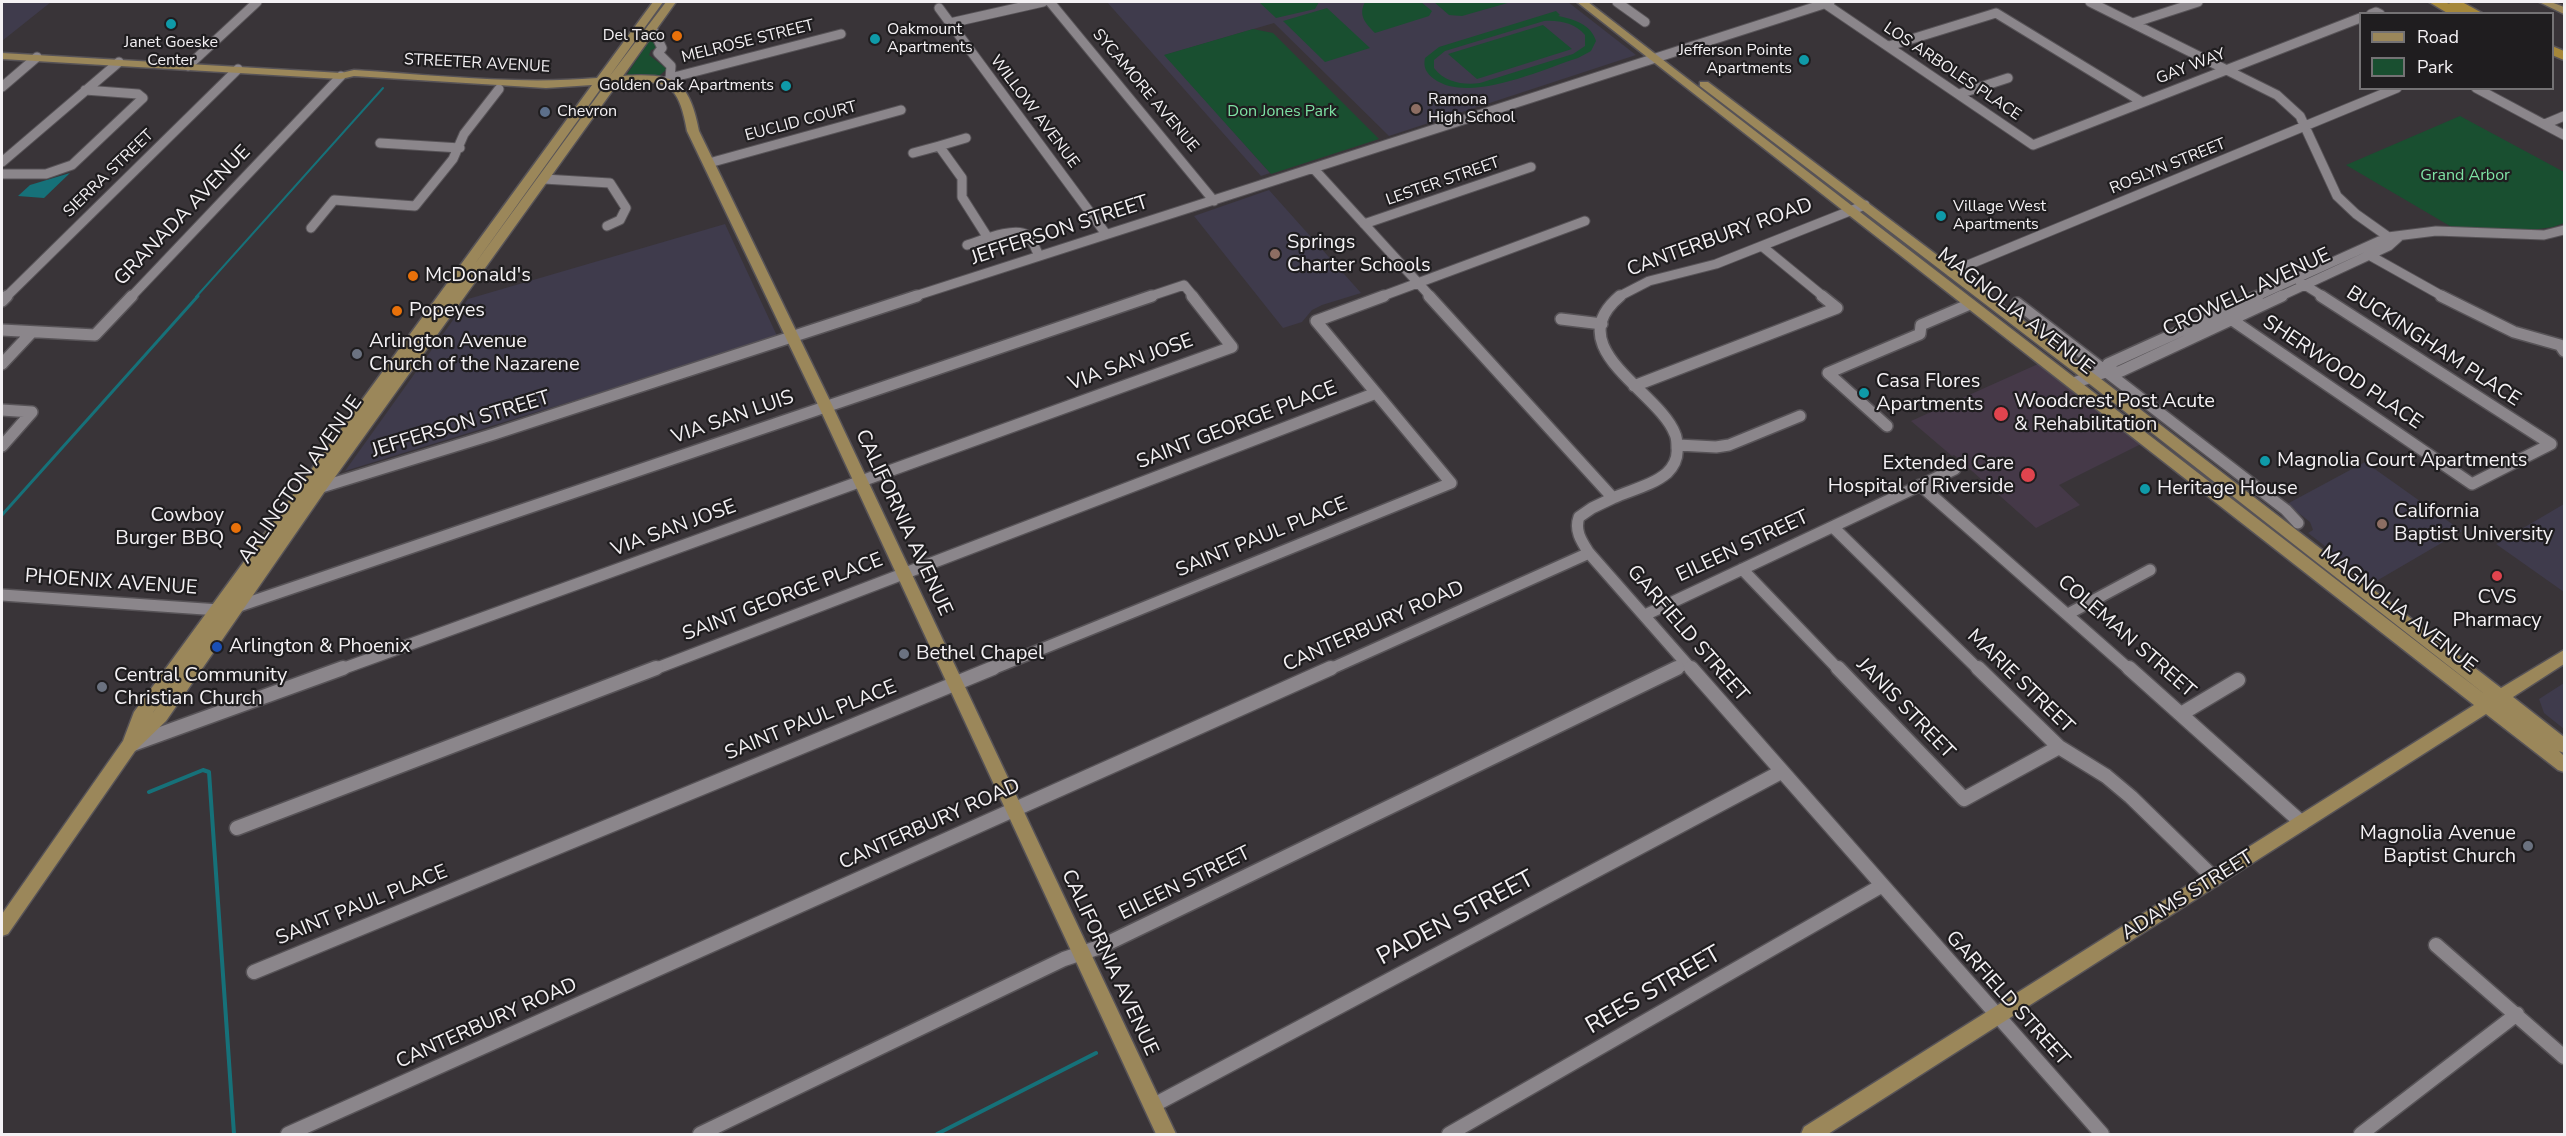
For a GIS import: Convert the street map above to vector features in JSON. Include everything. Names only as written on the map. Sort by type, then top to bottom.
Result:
[{"type":"highway","points":[[2435,2],[2456,12]]},
{"type":"highway","points":[[2454,2],[2474,12]]},
{"type":"main road","name":"ARLINGTON AVENUE","points":[[2,928],[129,746],[160,716],[320,487],[544,179],[658,2]]},
{"type":"main road","name":"ARLINGTON AVENUE","points":[[129,746],[140,717],[301,493],[603,85],[671,2]]},
{"type":"main road","name":"MAGNOLIA AVENUE","points":[[1582,2],[1865,206],[2090,378],[2493,700],[2565,765]]},
{"type":"main road","name":"MAGNOLIA AVENUE","points":[[1597,2],[1850,211],[1970,304],[2493,700],[2565,746]]},
{"type":"main road","points":[[2544,2],[2565,11]]},
{"type":"main road","name":"STREETER AVENUE","points":[[2,56],[341,76],[354,73],[548,85],[603,85]]},
{"type":"main road","name":"STREETER AVENUE","points":[[341,76],[348,80],[545,92],[603,85]]},
{"type":"main road","points":[[603,85],[667,80]]},
{"type":"main road","name":"CALIFORNIA AVENUE","points":[[667,80],[676,87],[686,101],[693,131],[826,407],[902,574],[1166,1134]]},
{"type":"main road","points":[[603,85],[660,88],[670,94],[693,131]]},
{"type":"main road","name":"ADAMS STREET","points":[[1811,1134],[2565,656]]},
{"type":"street","points":[[188,66],[257,2]]},
{"type":"street","points":[[950,23],[1043,2]]},
{"type":"street","name":"SYCAMORE AVENUE","points":[[1050,2],[1214,201]]},
{"type":"street","points":[[1617,2],[1645,22]]},
{"type":"street","name":"JEFFERSON STREET","points":[[301,493],[494,434],[1827,2]]},
{"type":"street","name":"LOS ARBOLES PLACE","points":[[1827,2],[2032,145]]},
{"type":"street","points":[[2090,2],[2277,95],[2300,116],[2306,126],[2337,196],[2356,214],[2394,238]]},
{"type":"street","points":[[2133,23],[2198,2]]},
{"type":"street","name":"WILLOW AVENUE","points":[[939,8],[1106,234]]},
{"type":"street","points":[[1888,46],[1996,13],[2142,102]]},
{"type":"street","name":"GAY WAY","points":[[2032,145],[2359,19]]},
{"type":"street","points":[[652,28],[662,48],[658,53],[671,66],[667,80]]},
{"type":"street","name":"MELROSE STREET","points":[[667,80],[841,34]]},
{"type":"street","points":[[2,87],[37,57]]},
{"type":"street","points":[[2,162],[119,62]]},
{"type":"street","name":"SIERRA STREET","points":[[2,301],[238,69]]},
{"type":"street","name":"GRANADA AVENUE","points":[[32,332],[95,335],[341,76]]},
{"type":"street","points":[[1959,94],[2008,78]]},
{"type":"street","points":[[311,228],[334,200],[415,206],[460,148],[464,134],[500,89]]},
{"type":"street","points":[[2,174],[36,177],[54,174],[72,165],[143,98],[138,94],[85,90]]},
{"type":"street","name":"ROSLYN STREET","points":[[1951,272],[2392,90]]},
{"type":"street","points":[[2480,90],[2565,135]]},
{"type":"street","name":"EUCLID COURT","points":[[709,163],[901,110]]},
{"type":"street","points":[[2545,124],[2565,116]]},
{"type":"street","points":[[913,153],[966,138]]},
{"type":"street","points":[[380,143],[460,148]]},
{"type":"street","points":[[939,146],[962,178],[962,197],[988,238]]},
{"type":"street","name":"LESTER STREET","points":[[1364,225],[1531,167]]},
{"type":"street","points":[[1314,169],[1613,498],[1666,474],[1674,464],[1678,445],[1675,432],[1666,418],[1611,361],[1601,333],[1602,324],[1560,319]]},
{"type":"street","points":[[544,179],[610,183],[626,208],[620,220],[607,226]]},
{"type":"street","name":"CANTERBURY ROAD","points":[[1602,324],[1614,302],[1633,288],[1660,278],[1701,270],[1865,206]]},
{"type":"street","points":[[1376,393],[1316,321],[1585,221]]},
{"type":"street","name":"CROWELL AVENUE","points":[[2301,283],[2394,238],[2436,231],[2544,235],[2565,230]]},
{"type":"street","points":[[967,245],[1009,232],[1022,232],[1027,235],[1040,256]]},
{"type":"street","name":"CROWELL AVENUE","points":[[2074,383],[2105,372],[2119,372],[2227,316],[2369,255],[2394,238]]},
{"type":"street","points":[[1634,386],[1837,308],[1763,247]]},
{"type":"street","points":[[2369,255],[2407,279],[2526,338],[2563,347]]},
{"type":"street","name":"BUCKINGHAM PLACE","points":[[2301,283],[2551,444],[2472,484]]},
{"type":"street","name":"VIA SAN LUIS","points":[[219,610],[239,606],[1184,285],[1232,347]]},
{"type":"street","points":[[2017,303],[2286,510],[2298,522]]},
{"type":"street","points":[[1887,426],[1827,373],[1920,334],[1921,325],[1970,304]]},
{"type":"street","name":"SHERWOOD PLACE","points":[[2227,316],[2472,484]]},
{"type":"street","points":[[2,330],[32,332]]},
{"type":"street","points":[[2,364],[32,332]]},
{"type":"street","name":"VIA SAN JOSE","points":[[129,746],[1232,347]]},
{"type":"street","name":"SAINT PAUL PLACE","points":[[254,972],[954,684],[1451,483],[1376,393]]},
{"type":"street","name":"SAINT GEORGE PLACE","points":[[237,828],[1376,393]]},
{"type":"street","points":[[2,410],[32,412],[2,446]]},
{"type":"street","points":[[1678,445],[1716,447],[1730,445],[1800,416]]},
{"type":"street","points":[[337,464],[337,477],[348,479]]},
{"type":"street","name":"EILEEN STREET","points":[[1645,615],[1955,469]]},
{"type":"street","name":"COLEMAN STREET","points":[[1920,485],[2181,714],[2302,824]]},
{"type":"street","name":"GARFIELD STREET","points":[[1613,498],[1584,510],[1577,519],[1577,534],[1589,553],[2102,1134]]},
{"type":"street","name":"MARIE STREET","points":[[1833,527],[2059,747],[2106,776],[2131,797],[2215,879]]},
{"type":"street","name":"CANTERBURY ROAD","points":[[288,1134],[1589,553]]},
{"type":"street","name":"JANIS STREET","points":[[1742,569],[1964,799],[2059,747]]},
{"type":"street","points":[[2068,614],[2150,570]]},
{"type":"street","name":"PHOENIX AVENUE","points":[[2,595],[219,610]]},
{"type":"street","name":"EILEEN STREET","points":[[700,1134],[1064,959],[1100,947],[1685,664]]},
{"type":"street","points":[[2181,714],[2238,680]]},
{"type":"street","name":"PADEN STREET","points":[[1152,1106],[1781,772]]},
{"type":"street","name":"REES STREET","points":[[1449,1134],[1881,886]]},
{"type":"street","points":[[2436,945],[2565,1057]]},
{"type":"street","points":[[2361,1134],[2517,1014]]},
{"type":"shaded area","points":[[2,2],[51,2],[2,41]]},
{"type":"shaded area","name":"Ramona High School","points":[[1107,2],[1568,2],[1636,55],[1389,136],[1274,23],[1165,55],[1270,173],[1261,176]]},
{"type":"shaded area","name":"Springs Charter Schools","points":[[1269,190],[1361,293],[1322,305],[1312,310],[1302,322],[1283,328],[1194,216]]},
{"type":"shaded area","points":[[725,224],[778,338],[345,471],[468,299]]},
{"type":"shaded area","points":[[2038,364],[2141,444],[2059,485],[2080,505],[2036,528],[1954,455],[1952,456],[1911,421]]},
{"type":"shaded area","name":"California Baptist University","points":[[2365,462],[2462,531],[2373,583],[2308,533],[2313,530],[2310,522],[2287,504]]},
{"type":"shaded area","name":"California Baptist University","points":[[2564,504],[2564,592],[2496,544]]},
{"type":"shaded area","points":[[2564,683],[2564,729],[2544,713],[2539,699]]},
{"type":"green space","points":[[1259,2],[1319,2],[1315,9],[1276,18]]},
{"type":"green space","points":[[1365,2],[1421,2],[1432,11],[1429,16],[1375,33],[1362,15]]},
{"type":"green space","points":[[1434,2],[1511,2],[1462,16],[1449,15]]},
{"type":"green space","points":[[1327,8],[1370,48],[1325,62],[1283,21]]},
{"type":"green space","points":[[1556,11],[1560,15],[1558,16],[1586,26],[1596,41],[1591,51],[1578,58],[1525,77],[1485,87],[1466,88],[1449,86],[1434,79],[1427,72],[1424,64],[1425,58],[1439,47]],"holes":[[[1550,21],[1566,23],[1581,31],[1585,35],[1585,46],[1573,54],[1480,83],[1455,82],[1444,77],[1434,68],[1434,60],[1445,51]]]},
{"type":"green space","points":[[1543,25],[1572,49],[1477,79],[1448,54]]},
{"type":"green space","name":"Don Jones Park","points":[[1253,29],[1273,33],[1379,139],[1271,174],[1164,55]]},
{"type":"green space","points":[[655,32],[660,47],[651,50],[649,55],[667,69],[660,75],[626,76]]},
{"type":"green space","name":"Grand Arbor","points":[[2460,116],[2564,172],[2564,223],[2524,231],[2455,229],[2346,165]]},
{"type":"water","points":[[70,173],[44,198],[18,196],[30,185]]},
{"type":"waterway","points":[[196,297],[383,88]]},
{"type":"waterway","points":[[2,515],[198,296]]},
{"type":"waterway","points":[[149,792],[203,770],[209,772],[234,1134]]},
{"type":"waterway","points":[[937,1134],[1096,1053]]},
{"type":"place","name":"Janet Goeske Center","points":[[171,24]]},
{"type":"place","name":"Del Taco","points":[[677,36]]},
{"type":"place","name":"Oakmount Apartments","points":[[875,39]]},
{"type":"place","name":"Jefferson Pointe Apartments","points":[[1804,60]]},
{"type":"place","name":"Golden Oak Apartments","points":[[786,86]]},
{"type":"place","name":"Ramona High School","points":[[1416,109]]},
{"type":"place","name":"Chevron","points":[[545,112]]},
{"type":"place","name":"Village West Apartments","points":[[1941,216]]},
{"type":"place","name":"Springs Charter Schools","points":[[1275,254]]},
{"type":"place","name":"McDonald's","points":[[413,276]]},
{"type":"place","name":"Popeyes","points":[[397,311]]},
{"type":"place","name":"Arlington Avenue Church of the Nazarene","points":[[357,354]]},
{"type":"place","name":"Casa Flores Apartments","points":[[1864,393]]},
{"type":"place","name":"Woodcrest Post Acute & Rehabilitation","points":[[2001,414]]},
{"type":"place","name":"Magnolia Court Apartments","points":[[2265,461]]},
{"type":"place","name":"Extended Care Hospital of Riverside","points":[[2028,475]]},
{"type":"place","name":"Heritage House","points":[[2145,489]]},
{"type":"place","name":"California Baptist University","points":[[2382,524]]},
{"type":"place","name":"Cowboy Burger BBQ","points":[[236,528]]},
{"type":"place","name":"CVS Pharmacy","points":[[2497,576]]},
{"type":"place","name":"Arlington & Phoenix","points":[[217,647]]},
{"type":"place","name":"Bethel Chapel","points":[[904,654]]},
{"type":"place","name":"Central Community Christian Church","points":[[102,687]]},
{"type":"place","name":"Magnolia Avenue Baptist Church","points":[[2528,846]]}]
